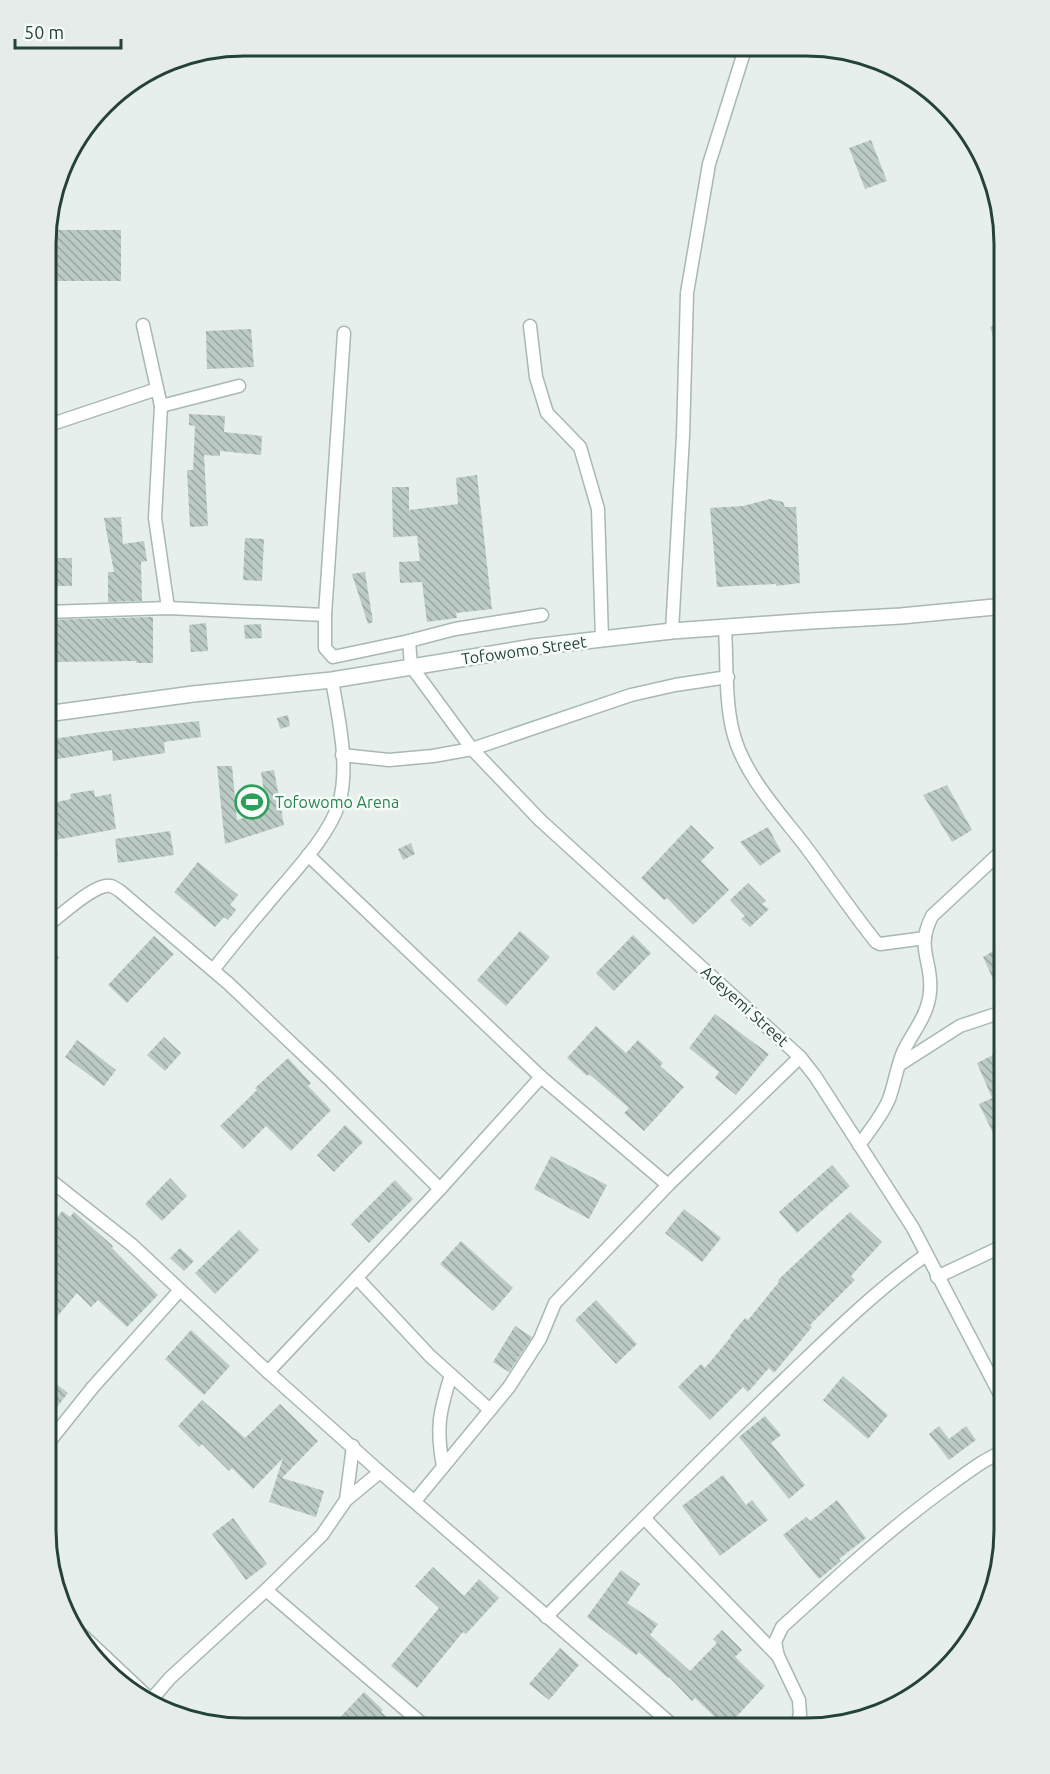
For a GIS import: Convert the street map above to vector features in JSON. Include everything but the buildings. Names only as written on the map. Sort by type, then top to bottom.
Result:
[{"type":"street","points":[[672,632],[683,436],[687,293],[709,164],[743,55]]},
{"type":"street","points":[[143,325],[161,406],[155,518],[168,608]]},
{"type":"street","points":[[531,326],[536,377],[546,413],[580,447],[598,510],[602,639]]},
{"type":"street","points":[[345,333],[325,615],[325,648],[333,657],[454,629],[542,615]]},
{"type":"street","points":[[161,406],[240,386]]},
{"type":"street","points":[[55,423],[157,389]]},
{"type":"street","name":"Tofowomo Street","points":[[55,713],[193,694],[332,680],[533,647],[602,639],[994,607]]},
{"type":"street","points":[[55,612],[168,608],[325,615]]},
{"type":"street","points":[[725,628],[729,712],[733,733],[742,756],[771,803],[876,942],[880,944],[925,938]]},
{"type":"street","points":[[409,641],[411,666]]},
{"type":"street","name":"Adeyemi Street","points":[[411,666],[472,748],[540,820],[800,1057],[815,1076],[913,1228],[994,1383]]},
{"type":"street","points":[[342,755],[388,760],[433,756],[472,748],[529,731],[631,695],[675,685],[728,677]]},
{"type":"street","points":[[213,970],[308,855],[339,803],[343,779],[342,755],[332,680]]},
{"type":"street","points":[[308,855],[541,1077],[668,1185]]},
{"type":"street","points":[[859,1145],[878,1119],[889,1098],[903,1052],[926,1015],[930,974],[923,948],[926,927],[932,916],[994,858]]},
{"type":"street","points":[[55,919],[104,886],[111,886],[129,898],[176,941],[213,970],[328,1078],[440,1189]]},
{"type":"street","points":[[899,1065],[960,1026],[994,1015]]},
{"type":"street","points":[[415,1501],[509,1387],[540,1339],[555,1303],[668,1185],[800,1057]]},
{"type":"street","points":[[268,1372],[440,1189],[541,1077]]},
{"type":"street","points":[[55,1184],[132,1245],[268,1372],[546,1617],[655,1718]]},
{"type":"street","points":[[937,1277],[994,1250]]},
{"type":"street","points":[[546,1617],[729,1433],[906,1269],[926,1255]]},
{"type":"street","points":[[357,1278],[451,1375],[490,1410]]},
{"type":"street","points":[[55,1435],[180,1290]]},
{"type":"street","points":[[443,1467],[438,1441],[440,1413],[451,1375]]},
{"type":"street","points":[[346,1500],[353,1446]]},
{"type":"street","points":[[799,1718],[799,1700],[778,1656],[775,1642],[782,1628],[869,1548],[927,1502],[994,1456]]},
{"type":"street","points":[[155,1696],[170,1678],[322,1535],[346,1500],[380,1472]]},
{"type":"street","points":[[644,1518],[778,1656]]},
{"type":"street","points":[[266,1590],[415,1718]]},
{"type":"street","points":[[105,1656],[132,1682]]},
{"type":"place","name":"Tofowomo Arena","points":[[252,802]]}]
